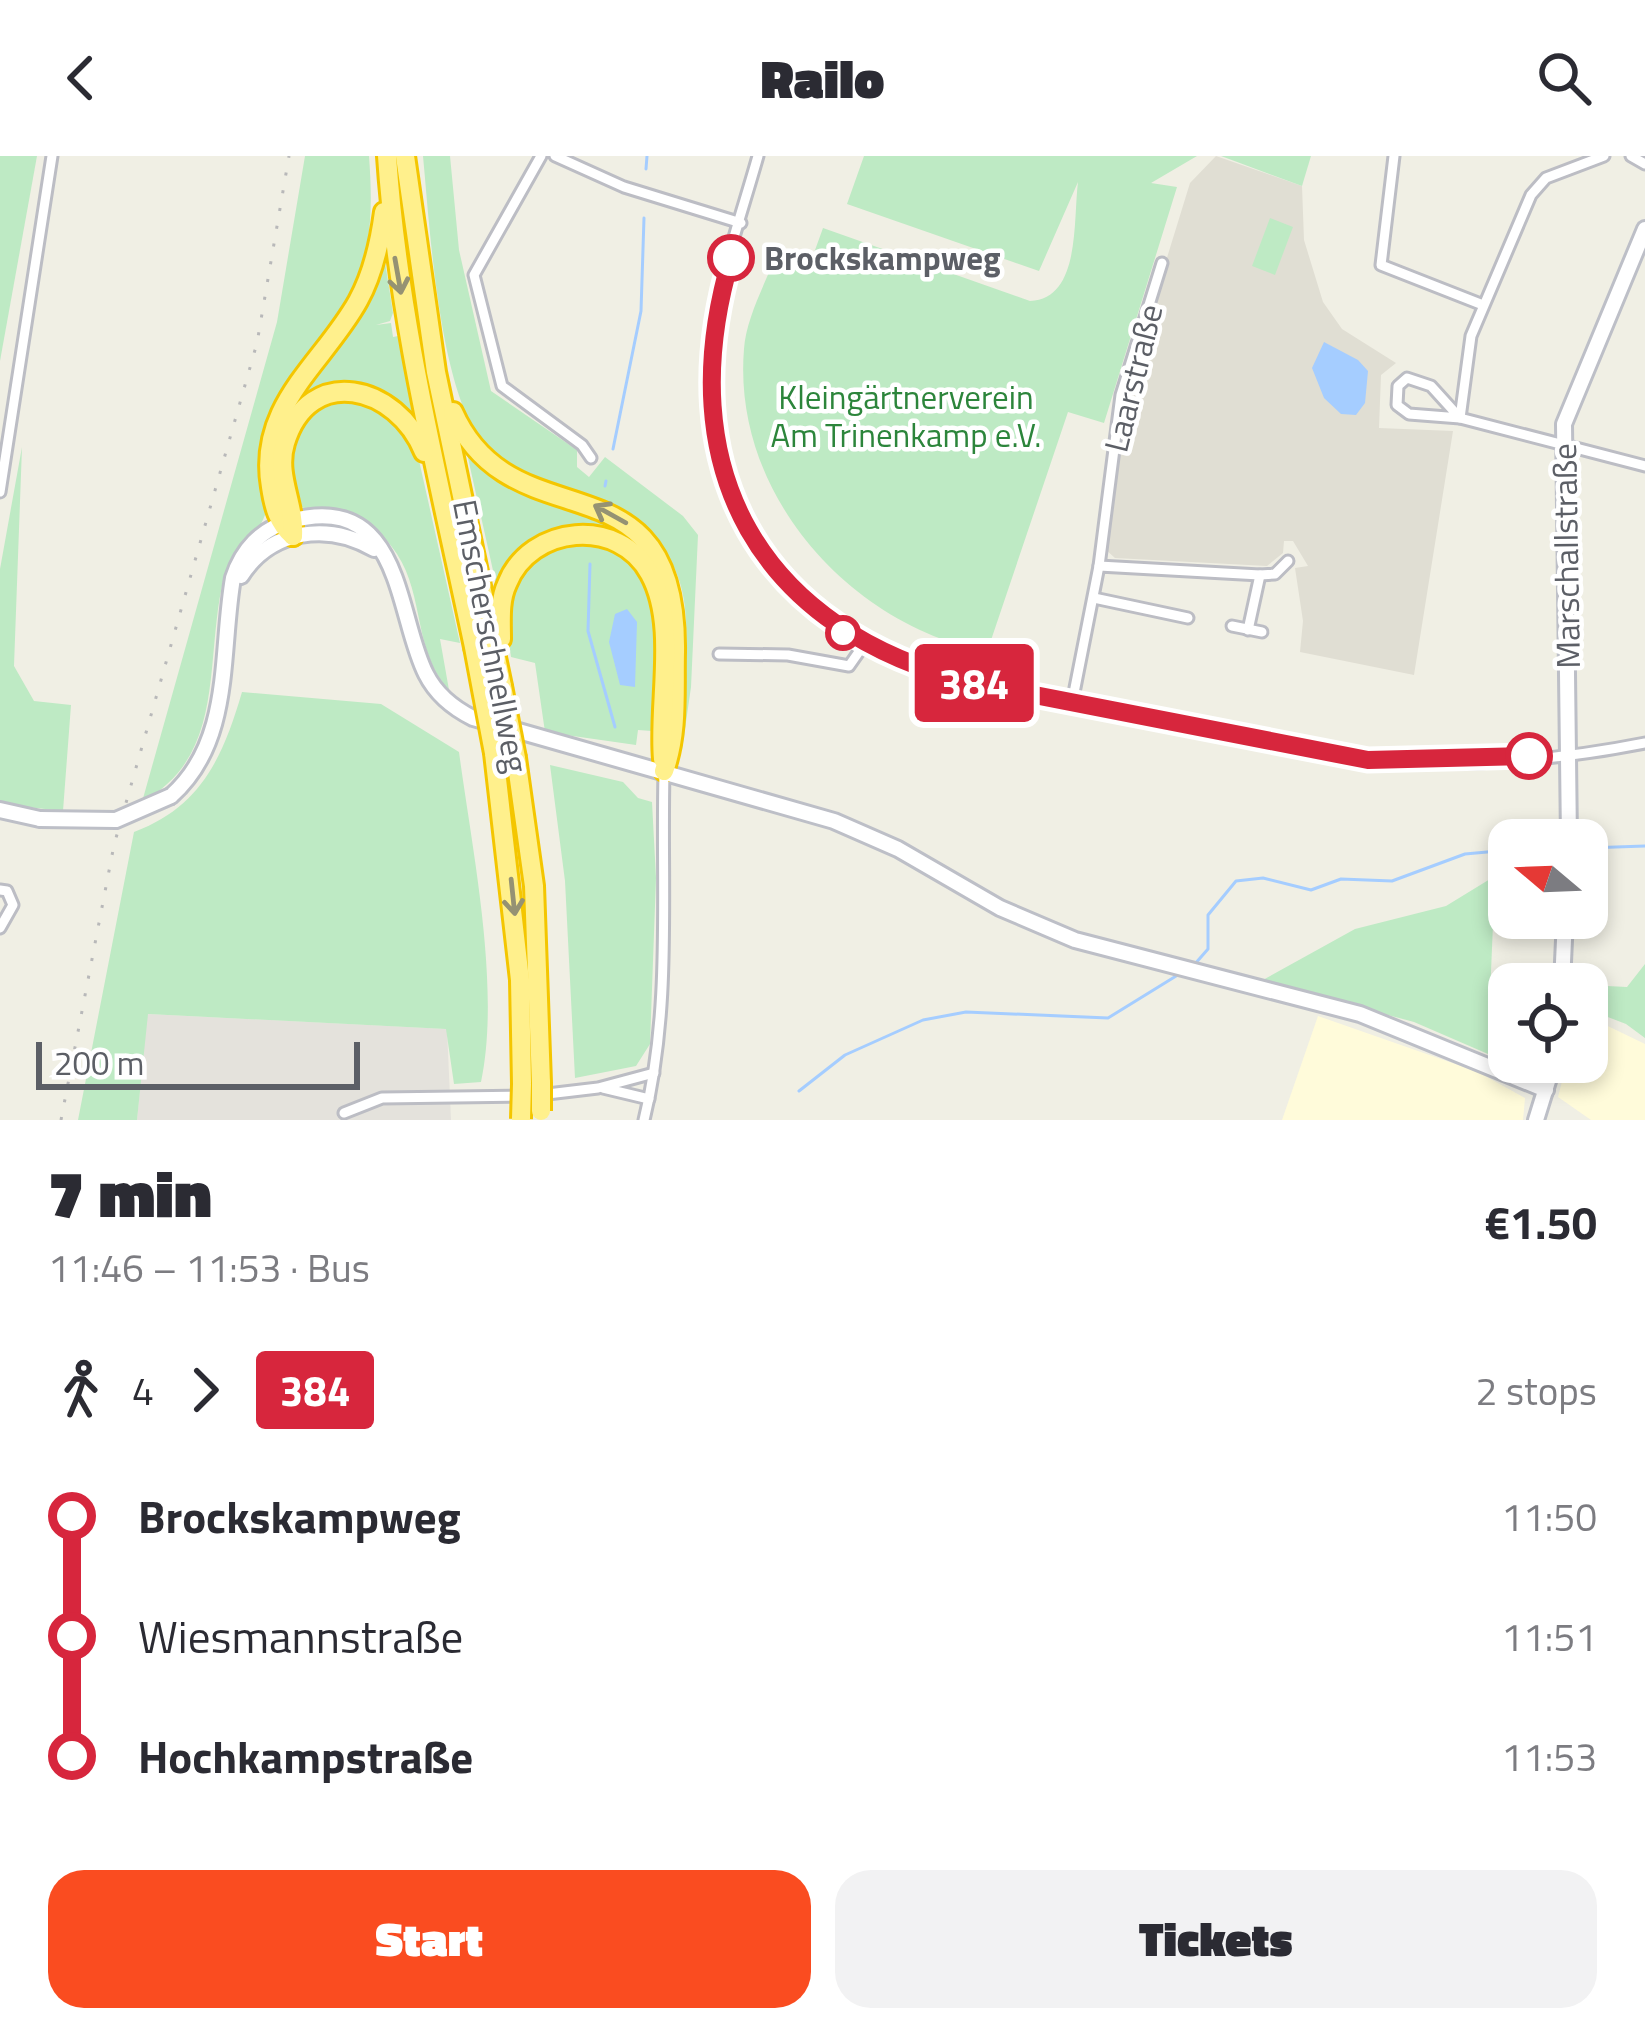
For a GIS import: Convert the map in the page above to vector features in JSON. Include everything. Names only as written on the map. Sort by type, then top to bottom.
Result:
[{"type":"highway","name":"Emscherschnellweg","points":[[394,157],[498,653],[534,886],[532,1084],[521,1120]]},
{"type":"highway","name":"Emscherschnellweg","points":[[394,157],[393,248],[494,753],[532,1084],[541,1116]]},
{"type":"highway","points":[[289,526],[268,472],[275,421],[364,289],[382,227],[394,157]]},
{"type":"highway","points":[[436,372],[459,425],[495,470],[530,487],[613,512],[657,553],[672,583],[675,631],[674,744],[664,770]]},
{"type":"highway","points":[[289,526],[285,442],[302,414],[336,394],[368,394],[397,409],[418,436],[442,495]]},
{"type":"highway","points":[[498,653],[502,598],[512,573],[529,552],[552,539],[579,534],[626,548],[644,565],[659,599],[664,770]]},
{"type":"street","points":[[0,492],[52,156]]},
{"type":"street","points":[[541,156],[474,275],[502,386],[582,446],[591,458]]},
{"type":"street","points":[[555,156],[624,187],[741,223]]},
{"type":"street","points":[[758,156],[712,332],[710,396],[718,448],[735,500],[767,559],[802,599],[863,646],[913,668],[1368,760],[1408,763],[1570,754],[1645,743]]},
{"type":"street","points":[[1394,156],[1381,265],[1484,305]]},
{"type":"street","points":[[1460,418],[1471,336],[1538,186],[1604,156]]},
{"type":"street","points":[[1631,156],[1645,164]]},
{"type":"street","name":"Marschallstraße","points":[[1569,819],[1564,424],[1645,229]]},
{"type":"street","name":"Laarstraße","points":[[1072,703],[1094,598],[1121,395],[1162,263]]},
{"type":"street","points":[[1460,418],[1425,381],[1407,378],[1398,386],[1395,399],[1408,414],[1460,418],[1645,466]]},
{"type":"street","points":[[0,820],[116,820],[171,796],[199,765],[212,735],[231,603],[243,555],[289,526],[315,517],[351,526],[379,547],[392,566],[423,668],[451,705],[500,728],[835,821],[1046,929],[1401,1028],[1546,1090]]},
{"type":"street","points":[[1099,566],[1275,574],[1288,561]]},
{"type":"street","points":[[1249,630],[1260,574]]},
{"type":"street","points":[[1094,598],[1187,618]]},
{"type":"street","points":[[1232,626],[1262,632]]},
{"type":"street","points":[[719,654],[788,655],[849,666],[863,646]]},
{"type":"street","points":[[644,1120],[654,1073],[665,891],[664,770]]},
{"type":"street","points":[[0,810],[40,818]]},
{"type":"street","points":[[0,890],[13,905],[0,928]]},
{"type":"street","points":[[344,1112],[382,1098],[509,1097],[598,1088],[654,1073]]},
{"type":"street","points":[[1536,1120],[1548,1083]]},
{"type":"street","points":[[598,1088],[649,1099]]},
{"type":"shaded area","points":[[1216,156],[1302,186],[1304,240],[1323,302],[1342,329],[1396,363],[1381,375],[1379,428],[1453,431],[1414,675],[1300,652],[1303,621],[1295,568],[1308,566],[1293,541],[1284,541],[1283,553],[1267,566],[1115,558],[1105,549],[1119,426],[1133,368],[1190,183]]},
{"type":"shaded area","points":[[147,1014],[447,1029],[451,1120],[137,1120]]},
{"type":"shaded area","points":[[1318,1016],[1478,1072],[1488,1078],[1488,1083],[1498,1083],[1525,1098],[1523,1120],[1282,1120]]},
{"type":"shaded area","points":[[1608,1026],[1645,1044],[1645,1120],[1591,1120],[1558,1097],[1562,1083],[1608,1083]]},
{"type":"green space","points":[[0,156],[37,156],[0,361]]},
{"type":"green space","points":[[305,156],[369,156],[371,211],[364,257],[334,322],[270,412],[261,457],[265,515],[222,586],[207,707],[199,735],[169,783],[142,802],[277,322]]},
{"type":"green space","points":[[423,156],[450,156],[459,250],[491,391],[577,450],[577,467],[589,477],[605,457],[683,516],[698,535],[691,687],[682,750],[686,619],[678,577],[662,545],[642,524],[617,509],[536,482],[510,468],[487,449],[471,424],[458,391],[440,310]]},
{"type":"green space","name":"Kleingärtnerverein Am Trinenkamp e.V.","points":[[864,156],[1197,156],[1151,183],[1177,187],[1104,423],[1068,412],[987,652],[937,637],[890,614],[847,582],[810,545],[779,501],[758,454],[745,403],[746,337],[777,253],[810,264],[823,228],[1030,301],[1046,297],[1058,287],[1071,255],[1078,182],[1039,271],[847,204]]},
{"type":"green space","points":[[1221,156],[1311,156],[1302,186]]},
{"type":"green space","points":[[1270,218],[1293,227],[1275,275],[1252,266]]},
{"type":"green space","points":[[383,249],[393,313],[390,321],[376,325],[391,323],[393,337],[398,336],[413,417],[383,393],[347,386],[281,431]]},
{"type":"green space","points":[[343,398],[376,403],[416,447],[460,643],[440,639],[449,690],[430,658],[406,571],[385,538],[360,522],[313,513],[294,496],[292,453],[300,430],[317,411]]},
{"type":"green space","points":[[22,447],[14,666],[34,701],[71,705],[63,811],[0,804],[0,569]]},
{"type":"green space","points":[[466,449],[512,488],[609,518],[648,560],[560,531],[498,593]]},
{"type":"green space","points":[[596,542],[624,554],[641,573],[651,596],[657,651],[652,731],[638,730],[636,745],[545,732],[535,663],[511,657],[508,618],[513,589],[530,565],[562,543]]},
{"type":"green space","points":[[242,692],[381,704],[459,752],[486,962],[488,1004],[481,1082],[454,1084],[446,1029],[148,1014],[137,1120],[78,1120],[134,832],[193,794],[227,738]]},
{"type":"green space","points":[[550,765],[623,782],[638,798],[652,802],[656,878],[650,1044],[636,1066],[575,1078],[565,881]]},
{"type":"green space","points":[[1488,880],[1488,939],[1492,939],[1488,1054],[1414,1022],[1261,981],[1355,929],[1446,906]]},
{"type":"green space","points":[[1645,964],[1645,1038],[1608,1017],[1608,986],[1627,987]]},
{"type":"water","points":[[1324,342],[1358,360],[1368,371],[1365,403],[1356,415],[1341,414],[1324,398],[1312,368]]},
{"type":"water","points":[[627,609],[637,622],[635,687],[620,685],[609,642],[615,614]]},
{"type":"waterway","points":[[646,169],[647,156]]},
{"type":"waterway","points":[[613,449],[641,311],[644,218]]},
{"type":"waterway","points":[[605,486],[606,481]]},
{"type":"waterway","points":[[590,564],[588,631],[615,727]]},
{"type":"waterway","points":[[1608,847],[1645,846]]},
{"type":"waterway","points":[[1194,965],[1208,949],[1208,915],[1236,881],[1263,878],[1311,890],[1341,879],[1392,881],[1465,854],[1488,852]]},
{"type":"waterway","points":[[799,1091],[845,1055],[923,1020],[966,1012],[1108,1018],[1181,973]]},
{"type":"railway","points":[[61,1120],[114,845],[257,343],[289,156]]},
{"type":"bus line","name":"384","points":[[731,258],[712,332],[710,396],[718,448],[735,500],[784,580],[863,646],[913,668],[973,683],[1368,760],[1408,763],[1529,756]]},
{"type":"place","name":"Brockskampweg","points":[[731,258]]}]
